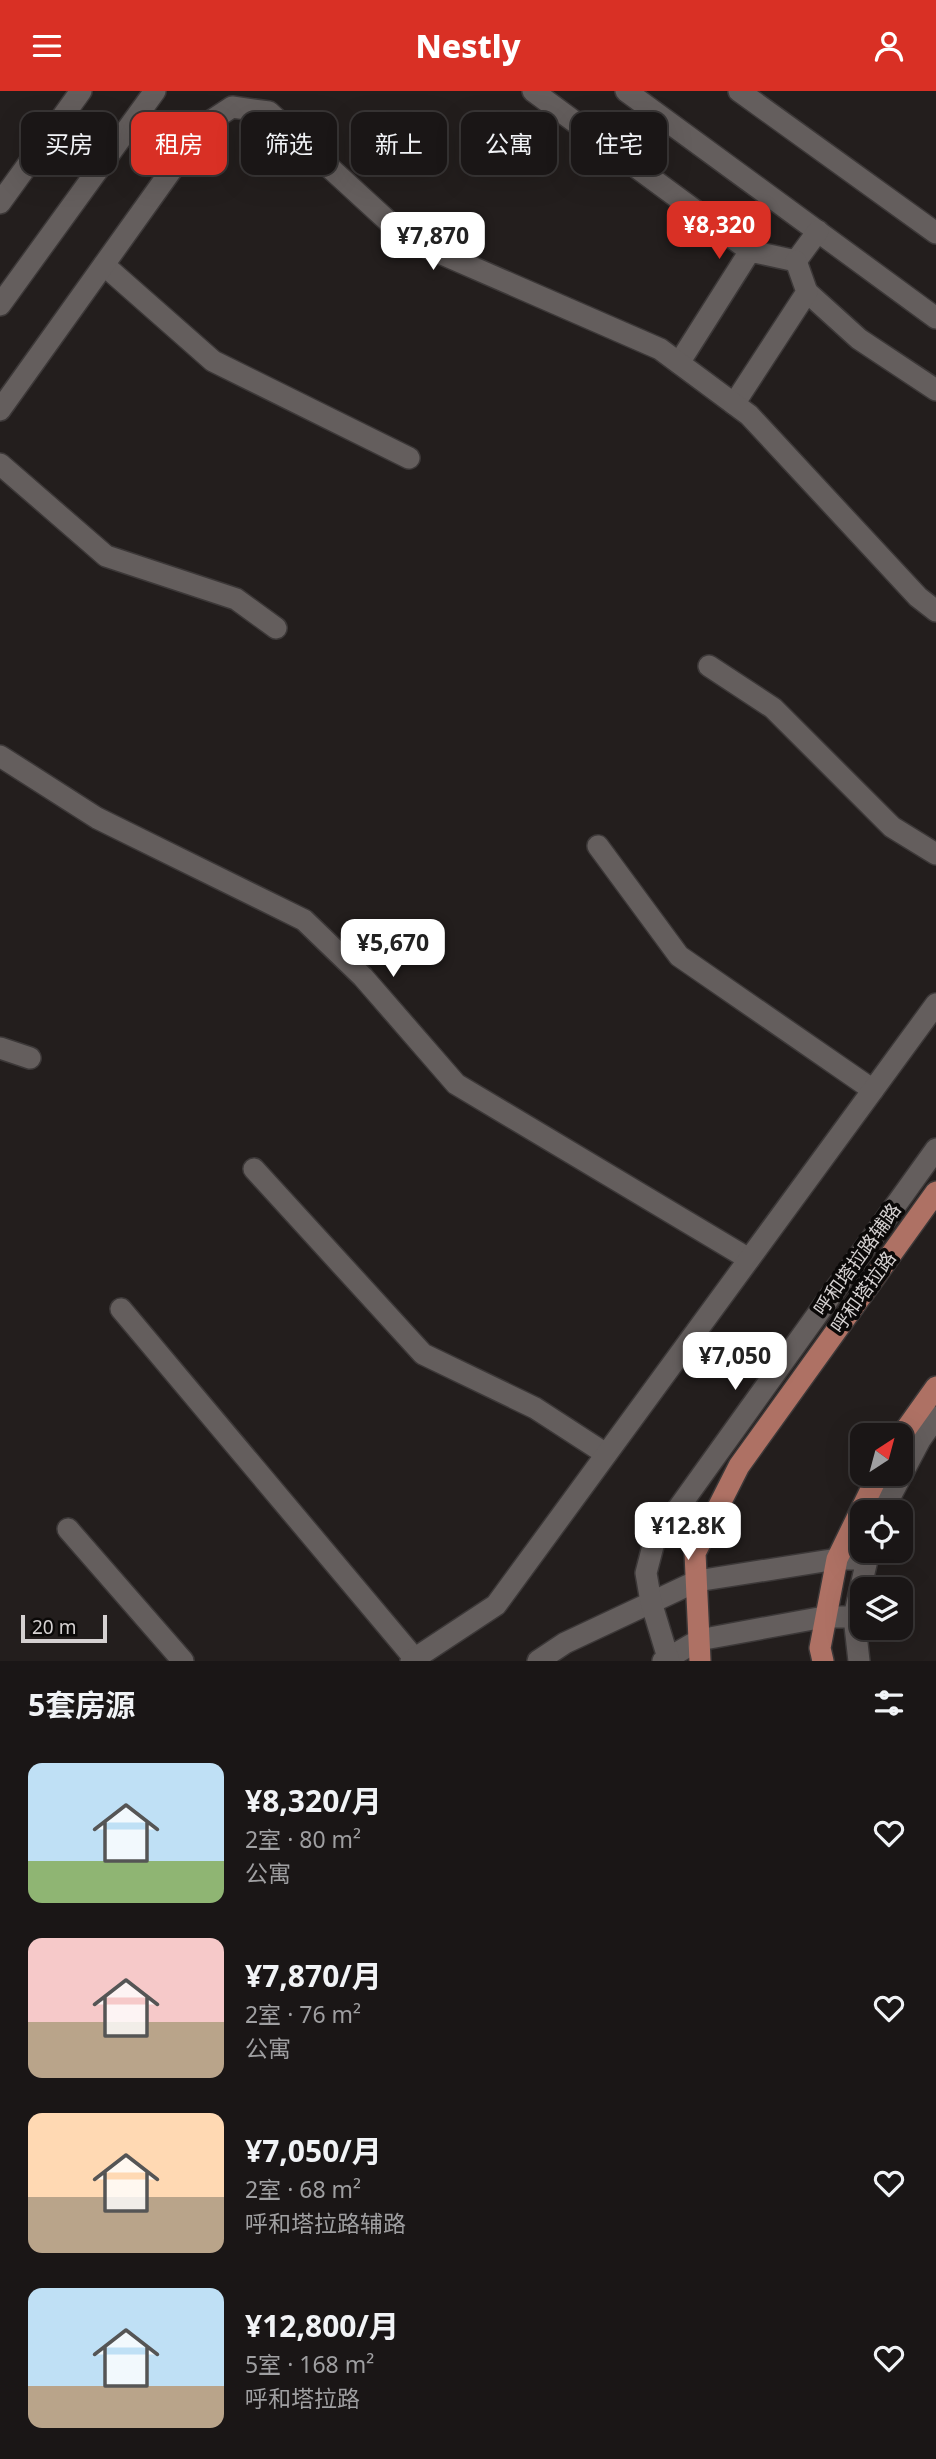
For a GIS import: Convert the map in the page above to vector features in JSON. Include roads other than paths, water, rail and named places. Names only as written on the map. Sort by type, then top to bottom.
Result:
[{"type":"main road","name":"呼和塔拉路","points":[[700,1651],[695,1553],[739,1466],[936,1192]]},
{"type":"main road","points":[[910,1423],[936,1387]]},
{"type":"main road","points":[[823,1661],[820,1648],[836,1559],[872,1486]]},
{"type":"street","points":[[0,203],[81,91]]},
{"type":"street","points":[[0,305],[155,91]]},
{"type":"street","points":[[533,91],[750,251],[796,261]]},
{"type":"street","points":[[626,91],[936,318]]},
{"type":"street","points":[[739,91],[936,233]]},
{"type":"street","points":[[0,411],[203,127],[232,107],[268,112],[389,222],[426,247],[660,349],[749,415],[918,597],[936,611]]},
{"type":"street","points":[[796,261],[818,231]]},
{"type":"street","points":[[679,363],[750,251]]},
{"type":"street","points":[[796,261],[807,292],[859,339],[936,390]]},
{"type":"street","points":[[104,265],[213,361],[409,458]]},
{"type":"street","points":[[734,404],[807,292]]},
{"type":"street","points":[[0,464],[106,556],[236,599],[276,628]]},
{"type":"street","points":[[709,666],[773,708],[892,827],[936,854]]},
{"type":"street","points":[[0,756],[97,818],[304,920],[363,977],[456,1084],[749,1259]]},
{"type":"street","points":[[598,846],[679,956],[873,1090]]},
{"type":"street","points":[[121,1309],[413,1660],[496,1605],[936,1003]]},
{"type":"street","points":[[0,1048],[30,1058]]},
{"type":"street","name":"呼和塔拉路辅路","points":[[667,1660],[646,1573],[654,1542],[936,1149]]},
{"type":"street","points":[[254,1169],[423,1354],[535,1408],[606,1454]]},
{"type":"street","points":[[888,1500],[919,1440],[936,1417]]},
{"type":"street","points":[[68,1529],[183,1661]]},
{"type":"street","points":[[538,1661],[565,1643],[697,1581],[850,1557]]},
{"type":"street","points":[[667,1660],[824,1617],[850,1617]]},
{"type":"street","points":[[857,1640],[859,1661]]}]
